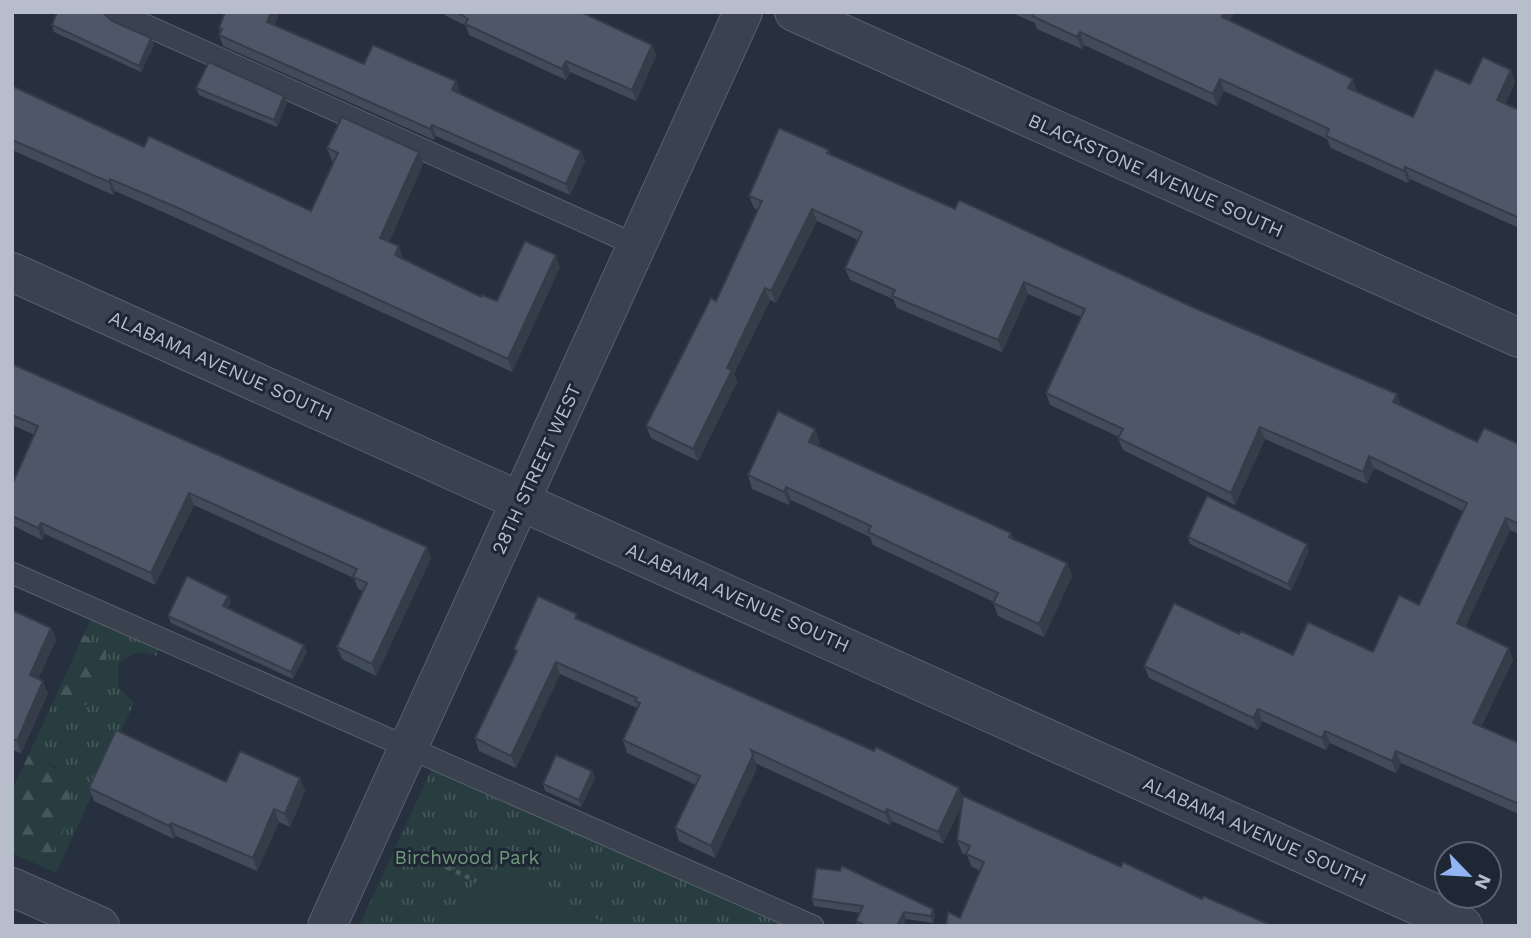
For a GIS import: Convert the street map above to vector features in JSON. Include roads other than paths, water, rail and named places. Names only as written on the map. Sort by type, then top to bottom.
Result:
[{"type":"street","name":"28TH STREET WEST","points":[[327,926],[743,12]]},
{"type":"street","name":"BLACKSTONE AVENUE SOUTH","points":[[794,12],[1519,338]]},
{"type":"street","name":"ALABAMA AVENUE SOUTH","points":[[12,272],[522,499],[1463,926]]},
{"type":"street","points":[[12,887],[100,926]]},
{"type":"lane","points":[[116,12],[638,246]]},
{"type":"lane","points":[[12,573],[813,926]]},
{"type":"park label","name":"Birchwood Park","points":[[467,857]]}]
